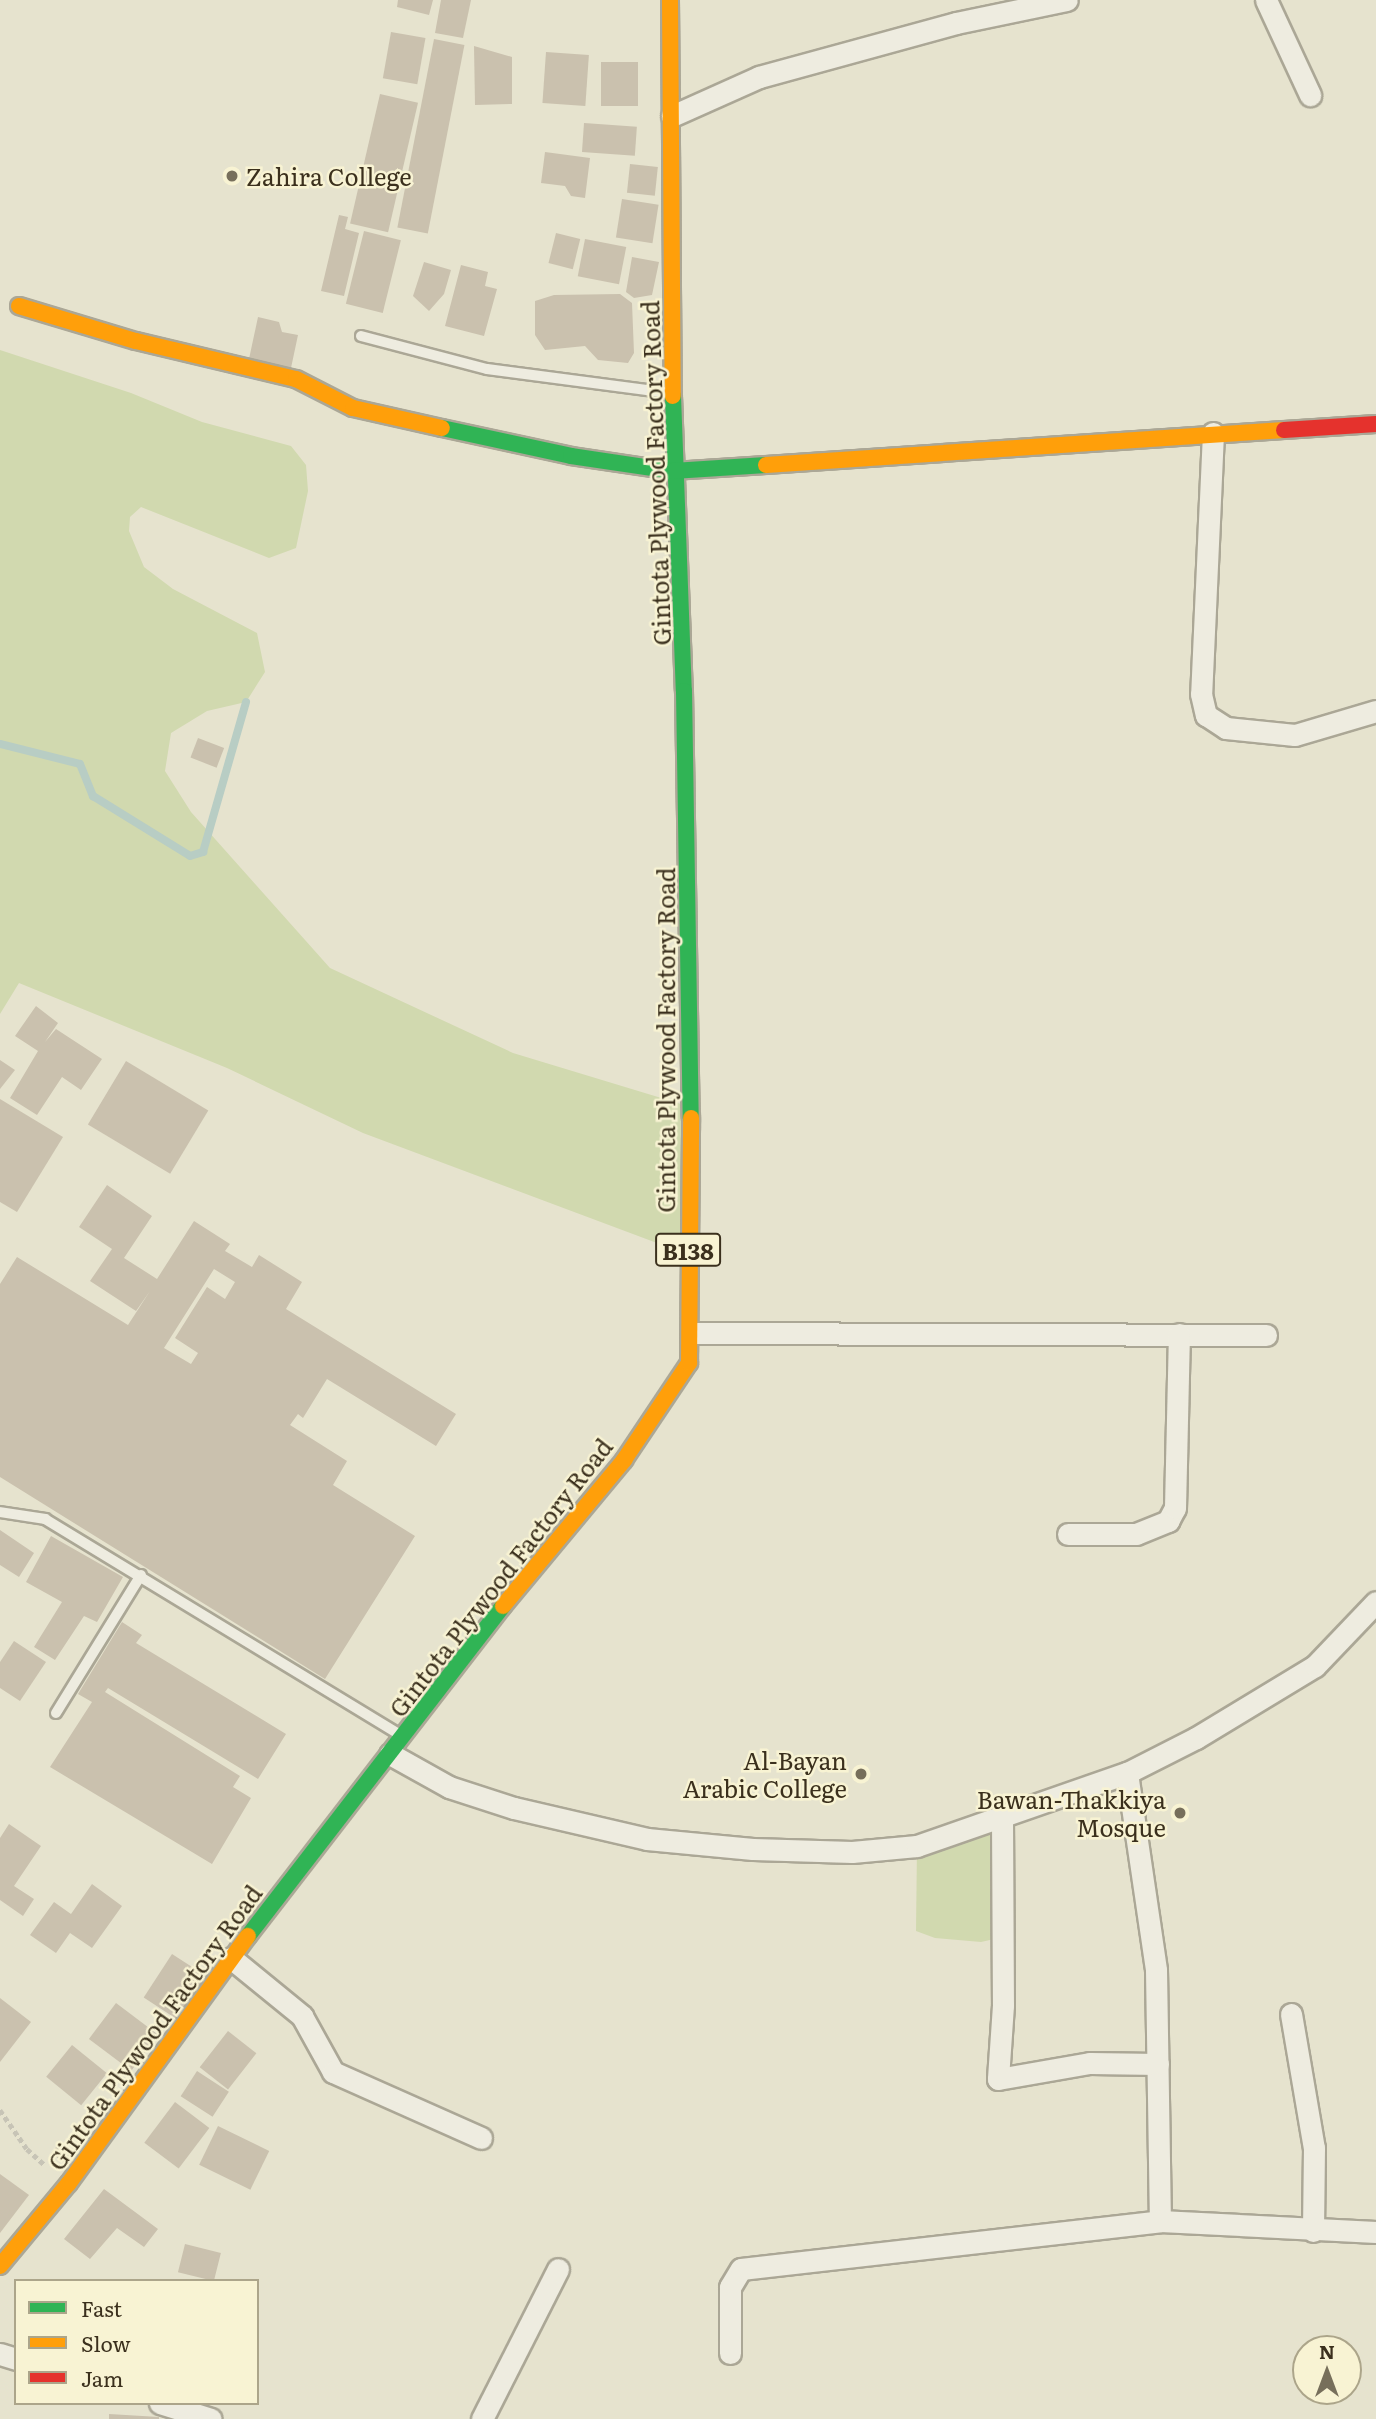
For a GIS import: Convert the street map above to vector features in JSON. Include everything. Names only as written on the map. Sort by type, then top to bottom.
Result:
[{"type":"main road","name":"Gintota Plywood Factory Road","points":[[0,2266],[69,2183],[231,1958],[478,1636],[624,1460],[689,1363],[692,1334],[688,1310],[691,1107],[684,691],[673,471],[670,0]]},
{"type":"main road","points":[[19,306],[136,341],[296,379],[353,408],[571,456],[673,471],[859,462],[1213,433],[1376,424]]},
{"type":"street","points":[[671,116],[759,77],[957,23],[1067,0]]},
{"type":"street","points":[[1266,0],[1310,95]]},
{"type":"street","points":[[1213,433],[1201,694],[1206,715],[1226,728],[1295,735],[1376,710]]},
{"type":"street","points":[[692,1334],[1266,1335]]},
{"type":"street","points":[[1068,1534],[1136,1534],[1168,1521],[1172,1514],[1179,1334]]},
{"type":"street","points":[[396,1745],[449,1787],[514,1808],[648,1839],[753,1849],[852,1852],[917,1846],[1127,1773],[1196,1738],[1315,1666],[1376,1602]]},
{"type":"street","points":[[1127,1773],[1156,1970],[1160,2221]]},
{"type":"street","points":[[1002,1818],[1003,2005],[998,2079],[1090,2063],[1158,2064]]},
{"type":"street","points":[[231,1958],[302,2016],[332,2072],[481,2138]]},
{"type":"street","points":[[1291,2014],[1314,2148],[1313,2231]]},
{"type":"street","points":[[730,2353],[730,2287],[741,2269],[1160,2221],[1313,2231],[1376,2232]]},
{"type":"street","points":[[482,2419],[558,2269]]},
{"type":"street","points":[[166,2405],[211,2419]]},
{"type":"lane","points":[[361,336],[487,369],[672,393]]},
{"type":"lane","points":[[0,1512],[45,1518],[141,1574],[396,1745]]},
{"type":"lane","points":[[56,1713],[141,1574]]},
{"type":"path","points":[[0,2110],[27,2149],[69,2183]]},
{"type":"green space","points":[[0,350],[131,393],[202,422],[291,446],[306,465],[308,491],[296,548],[269,558],[141,507],[130,517],[129,531],[144,567],[173,589],[257,633],[265,672],[246,702],[207,711],[171,733],[165,771],[191,812],[330,968],[513,1053],[691,1107],[689,1255],[363,1133],[227,1068],[19,983],[0,1014]]},
{"type":"green space","points":[[1002,1818],[1003,1937],[981,1942],[935,1938],[916,1931],[917,1846]]},
{"type":"building","points":[[398,0],[433,0],[429,15],[397,7]]},
{"type":"building","points":[[441,0],[471,0],[463,38],[435,33]]},
{"type":"building","points":[[391,32],[425,38],[417,84],[383,78]]},
{"type":"building","points":[[434,39],[464,45],[428,233],[397,227]]},
{"type":"building","points":[[474,46],[512,57],[512,104],[475,105]]},
{"type":"building","points":[[546,52],[589,55],[585,106],[542,103]]},
{"type":"building","points":[[601,62],[638,62],[638,106],[601,106]]},
{"type":"building","points":[[380,94],[418,103],[388,232],[350,224]]},
{"type":"building","points":[[584,123],[637,127],[635,156],[582,152]]},
{"type":"building","points":[[545,152],[590,158],[585,198],[571,196],[565,186],[541,183]]},
{"type":"building","points":[[630,164],[658,167],[655,196],[627,193]]},
{"type":"building","points":[[622,199],[659,205],[652,243],[616,238]]},
{"type":"building","points":[[339,215],[348,217],[345,229],[359,233],[344,296],[321,291]]},
{"type":"building","points":[[364,231],[401,240],[383,313],[346,304]]},
{"type":"building","points":[[556,233],[580,239],[573,269],[549,263]]},
{"type":"building","points":[[585,239],[626,247],[619,284],[578,276]]},
{"type":"building","points":[[632,257],[659,262],[652,295],[634,298],[626,292]]},
{"type":"building","points":[[424,262],[451,270],[444,294],[429,311],[413,296]]},
{"type":"building","points":[[461,265],[488,272],[485,286],[497,289],[484,336],[445,326]]},
{"type":"building","points":[[620,294],[632,303],[634,353],[628,363],[598,360],[585,346],[545,350],[535,335],[535,301],[554,295]]},
{"type":"building","points":[[258,317],[279,322],[282,332],[298,335],[291,368],[249,359]]},
{"type":"building","points":[[198,738],[224,748],[217,768],[190,758]]},
{"type":"building","points":[[36,1006],[58,1023],[45,1042],[56,1029],[102,1059],[81,1090],[62,1077],[37,1115],[10,1098],[38,1051],[15,1036]]},
{"type":"building","points":[[0,1060],[15,1070],[0,1089]]},
{"type":"building","points":[[126,1061],[208,1110],[170,1174],[88,1124]]},
{"type":"building","points":[[0,1099],[63,1137],[17,1212],[0,1202]]},
{"type":"building","points":[[107,1185],[152,1216],[124,1258],[157,1279],[194,1221],[230,1244],[225,1251],[252,1267],[259,1255],[302,1282],[286,1309],[456,1414],[436,1446],[327,1379],[303,1418],[298,1414],[290,1425],[347,1461],[333,1485],[415,1536],[325,1679],[0,1477],[0,1284],[17,1257],[128,1325],[150,1291],[136,1311],[90,1281],[112,1249],[79,1227]],"holes":[[[214,1269],[235,1282],[225,1299],[207,1287],[175,1338],[198,1353],[191,1364],[164,1348]]]},
{"type":"building","points":[[0,1530],[34,1553],[19,1577],[0,1565]]},
{"type":"building","points":[[51,1536],[123,1577],[97,1622],[84,1616],[55,1660],[34,1647],[62,1602],[26,1582]]},
{"type":"building","points":[[122,1622],[142,1635],[136,1643],[286,1734],[258,1779],[108,1688],[105,1692],[240,1776],[233,1787],[251,1798],[212,1864],[50,1767],[92,1702],[78,1694]]},
{"type":"building","points":[[14,1641],[46,1662],[20,1701],[0,1688],[0,1662]]},
{"type":"building","points":[[9,1824],[41,1846],[14,1886],[34,1899],[23,1916],[0,1900],[0,1838]]},
{"type":"building","points":[[92,1884],[122,1906],[92,1948],[70,1933],[56,1953],[30,1935],[54,1902],[71,1914]]},
{"type":"building","points":[[172,1954],[207,1977],[179,2020],[144,1998]]},
{"type":"building","points":[[0,1998],[31,2022],[0,2062]]},
{"type":"building","points":[[116,2003],[158,2035],[131,2071],[89,2039]]},
{"type":"building","points":[[228,2031],[256,2053],[228,2089],[200,2067]]},
{"type":"building","points":[[72,2045],[107,2073],[81,2105],[46,2077]]},
{"type":"building","points":[[197,2071],[229,2092],[213,2117],[181,2096]]},
{"type":"building","points":[[175,2102],[209,2128],[179,2169],[144,2143]]},
{"type":"building","points":[[218,2126],[269,2151],[250,2190],[199,2165]]},
{"type":"building","points":[[60,2142],[73,2152],[64,2163],[51,2153]]},
{"type":"building","points":[[0,2174],[29,2195],[0,2233]]},
{"type":"building","points":[[104,2189],[158,2229],[144,2247],[117,2228],[90,2259],[64,2239]]},
{"type":"building","points":[[185,2244],[221,2253],[214,2279],[178,2272]]},
{"type":"building","points":[[109,2414],[159,2417],[159,2419],[109,2419]]},
{"type":"waterway","points":[[0,744],[80,764],[93,796],[190,856],[203,852],[246,702]]},
{"type":"traffic: fast","points":[[673,396],[684,691],[691,1118]]},
{"type":"traffic: fast","points":[[442,428],[571,456],[673,471],[766,465]]},
{"type":"traffic: fast","points":[[248,1936],[503,1606]]},
{"type":"traffic: slow","points":[[670,0],[673,396]]},
{"type":"traffic: slow","points":[[19,306],[136,341],[296,379],[353,408],[442,428]]},
{"type":"traffic: slow","points":[[766,465],[1284,430]]},
{"type":"traffic: slow","points":[[503,1606],[624,1460],[689,1363],[691,1118]]},
{"type":"traffic: slow","points":[[0,2266],[69,2183],[248,1936]]},
{"type":"traffic: jam","points":[[1284,430],[1376,424]]},
{"type":"place","name":"Zahira College","points":[[232,176]]},
{"type":"place","name":"Al-Bayan Arabic College","points":[[861,1774]]},
{"type":"place","name":"Bawan-Thakkiya Mosque","points":[[1180,1813]]}]
